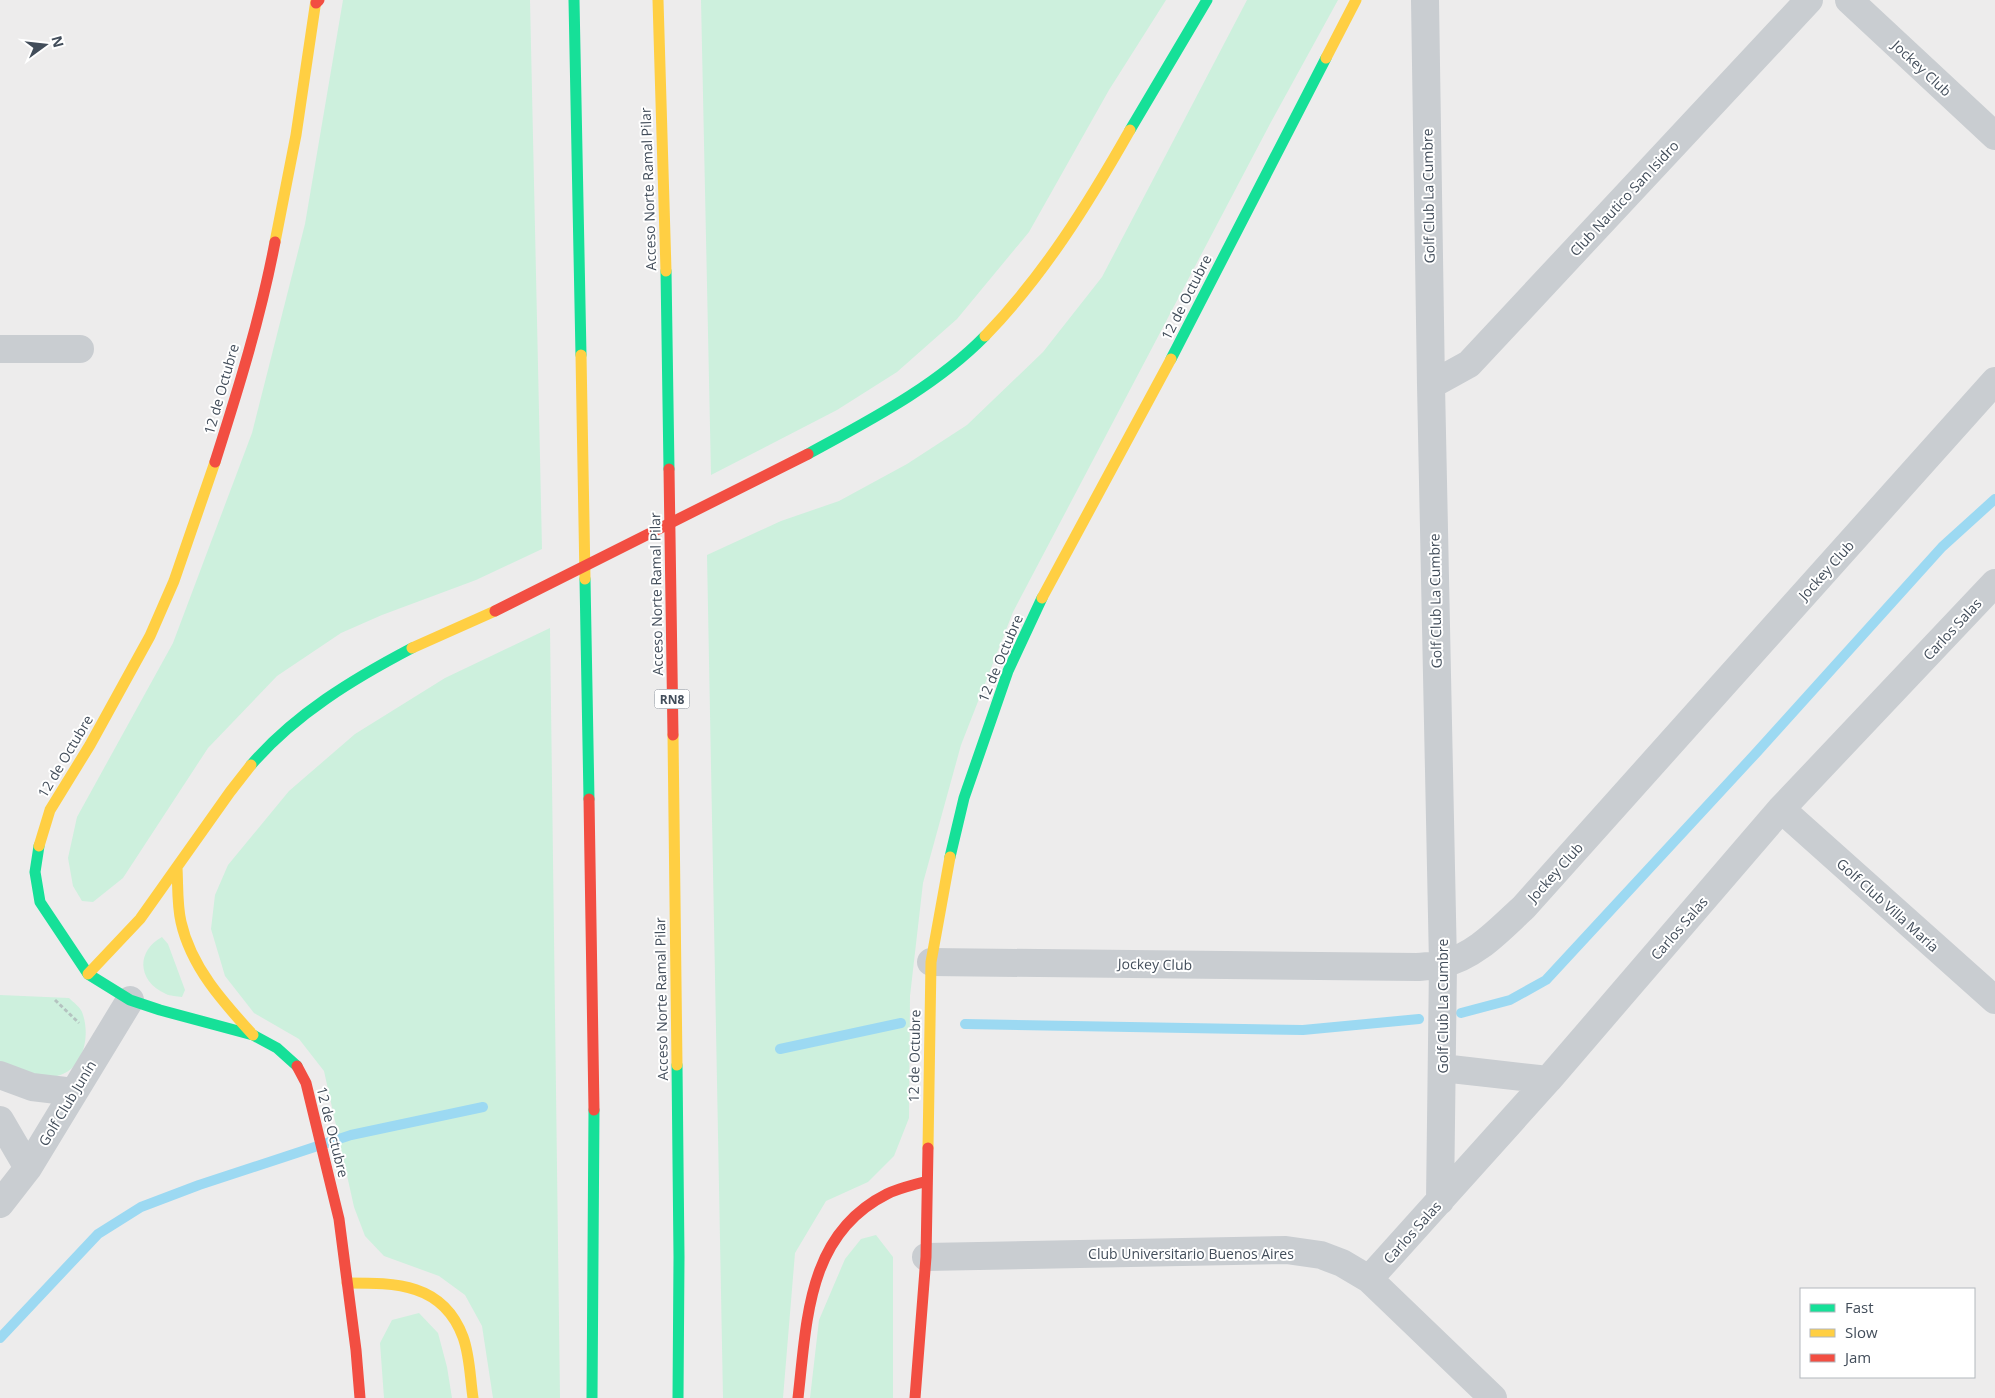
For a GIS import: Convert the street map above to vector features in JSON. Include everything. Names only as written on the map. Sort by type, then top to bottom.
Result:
[{"type":"main road","points":[[574,0],[595,1136],[592,1398]]},
{"type":"main road","name":"Acceso Norte Ramal Pilar","points":[[658,0],[668,350],[679,1257],[678,1398]]},
{"type":"main road","points":[[88,974],[112,952],[141,919],[231,789],[264,749],[306,712],[352,680],[399,654],[495,610],[808,454],[908,398],[950,367],[983,338],[1014,305],[1049,261],[1088,205],[1207,0]]},
{"type":"main road","name":"12 de Octubre","points":[[915,1398],[926,1257],[931,962],[942,896],[964,798],[1008,671],[1040,604],[1160,380],[1356,0]]},
{"type":"main road","name":"12 de Octubre","points":[[317,1],[296,134],[269,275],[235,398],[202,504],[174,581],[150,636],[90,745],[50,810],[40,839],[35,872],[40,902],[88,974],[130,1000],[253,1035],[278,1048],[295,1063],[306,1083],[339,1219],[356,1350],[360,1398]]},
{"type":"main road","points":[[177,868],[181,922],[194,961],[213,989],[253,1035]]},
{"type":"main road","points":[[798,1398],[812,1287],[824,1254],[852,1216],[870,1201],[902,1186],[927,1181]]},
{"type":"main road","points":[[347,1283],[400,1285],[416,1288],[433,1296],[453,1316],[459,1327],[465,1347],[473,1398]]},
{"type":"street","name":"Golf Club La Cumbre","points":[[1425,0],[1430,385],[1443,964],[1440,1202]]},
{"type":"street","name":"Club Nautico San Isidro","points":[[1430,385],[1469,364],[1809,0]]},
{"type":"street","name":"Jockey Club","points":[[1849,0],[1995,136]]},
{"type":"street","points":[[0,349],[80,349]]},
{"type":"street","name":"Jockey Club","points":[[931,962],[1418,967],[1443,964],[1465,955],[1487,941],[1524,907],[1995,381]]},
{"type":"street","name":"Carlos Salas","points":[[1369,1279],[1548,1080],[1781,810],[1995,583]]},
{"type":"street","name":"Golf Club Villa María","points":[[1781,810],[1995,1000]]},
{"type":"street","name":"Golf Club Junín","points":[[0,1204],[28,1168],[130,1000]]},
{"type":"street","points":[[1442,1068],[1548,1080]]},
{"type":"street","points":[[0,1075],[32,1087],[74,1092]]},
{"type":"street","points":[[0,1120],[28,1168]]},
{"type":"street","name":"Club Universitario Buenos Aires","points":[[926,1257],[1286,1250],[1320,1256],[1342,1263],[1369,1279],[1493,1398]]},
{"type":"path","points":[[54,1000],[85,1028]]},
{"type":"green space","points":[[343,0],[530,0],[542,549],[476,580],[382,615],[341,633],[277,676],[208,748],[123,878],[93,902],[82,901],[73,886],[68,858],[77,817],[173,643],[252,433],[305,224]]},
{"type":"green space","points":[[701,0],[1166,0],[1109,90],[1029,232],[957,319],[897,372],[837,410],[711,475]]},
{"type":"green space","points":[[1247,0],[1338,0],[1271,122],[1013,612],[961,745],[923,883],[910,996],[909,1118],[894,1156],[868,1182],[826,1201],[795,1253],[783,1398],[723,1398],[707,555],[781,521],[839,501],[907,464],[967,425],[1043,352],[1102,277]]},
{"type":"green space","points":[[550,628],[560,1398],[493,1398],[482,1326],[465,1295],[439,1276],[384,1256],[365,1236],[354,1207],[324,1071],[299,1039],[254,1013],[225,976],[211,929],[215,895],[228,865],[289,791],[355,734],[445,678]]},
{"type":"green space","points":[[162,937],[168,944],[185,990],[182,997],[168,995],[157,989],[145,975],[143,967],[147,951],[153,943]]},
{"type":"green space","points":[[0,995],[69,998],[80,1008],[85,1021],[85,1041],[83,1050],[74,1067],[57,1076],[43,1077],[0,1064]]},
{"type":"green space","points":[[876,1235],[893,1257],[893,1398],[810,1398],[819,1320],[845,1259],[861,1239]]},
{"type":"green space","points":[[419,1313],[438,1333],[447,1367],[452,1398],[384,1398],[380,1343],[392,1320]]},
{"type":"waterway","points":[[1461,1013],[1510,1000],[1546,980],[1757,752],[1942,547],[1995,499]]},
{"type":"waterway","points":[[965,1024],[1303,1030],[1419,1019]]},
{"type":"waterway","points":[[780,1049],[901,1023]]},
{"type":"waterway","points":[[0,1338],[98,1234],[141,1207],[199,1185],[351,1135],[483,1107]]},
{"type":"traffic: fast","points":[[574,0],[581,355]]},
{"type":"traffic: fast","points":[[1130,130],[1207,0]]},
{"type":"traffic: fast","points":[[1171,359],[1326,58]]},
{"type":"traffic: fast","points":[[666,271],[669,469]]},
{"type":"traffic: fast","points":[[808,454],[878,415],[923,387],[966,354],[985,336]]},
{"type":"traffic: fast","points":[[585,579],[589,799]]},
{"type":"traffic: fast","points":[[950,857],[964,798],[1008,671],[1042,598]]},
{"type":"traffic: fast","points":[[251,765],[286,730],[326,699],[368,672],[412,648]]},
{"type":"traffic: fast","points":[[39,846],[35,872],[40,902],[88,974],[130,1000],[253,1035],[277,1048],[297,1066]]},
{"type":"traffic: fast","points":[[677,1065],[678,1398]]},
{"type":"traffic: fast","points":[[592,1398],[594,1110]]},
{"type":"traffic: slow","points":[[275,242],[296,135],[316,0]]},
{"type":"traffic: slow","points":[[658,0],[666,271]]},
{"type":"traffic: slow","points":[[1326,58],[1356,0]]},
{"type":"traffic: slow","points":[[985,336],[1046,264],[1098,185],[1130,130]]},
{"type":"traffic: slow","points":[[581,355],[585,579]]},
{"type":"traffic: slow","points":[[1042,598],[1171,359]]},
{"type":"traffic: slow","points":[[39,846],[50,810],[90,745],[150,636],[174,581],[215,462]]},
{"type":"traffic: slow","points":[[412,648],[495,611]]},
{"type":"traffic: slow","points":[[673,735],[677,1065]]},
{"type":"traffic: slow","points":[[88,974],[140,919],[251,765]]},
{"type":"traffic: slow","points":[[928,1148],[931,962],[950,857]]},
{"type":"traffic: slow","points":[[177,868],[178,902],[181,922],[192,954],[220,997],[253,1035]]},
{"type":"traffic: slow","points":[[347,1283],[400,1286],[430,1296],[443,1306],[454,1319],[463,1337],[473,1398]]},
{"type":"traffic: jam","points":[[316,3],[319,0]]},
{"type":"traffic: jam","points":[[215,462],[256,325],[275,242]]},
{"type":"traffic: jam","points":[[495,611],[808,454]]},
{"type":"traffic: jam","points":[[669,469],[673,735]]},
{"type":"traffic: jam","points":[[589,799],[594,1110]]},
{"type":"traffic: jam","points":[[297,1066],[306,1083],[339,1219],[356,1350],[360,1398]]},
{"type":"traffic: jam","points":[[915,1398],[926,1257],[928,1148]]},
{"type":"traffic: jam","points":[[798,1398],[809,1310],[816,1282],[826,1256],[841,1232],[861,1211],[887,1194],[927,1181]]}]
